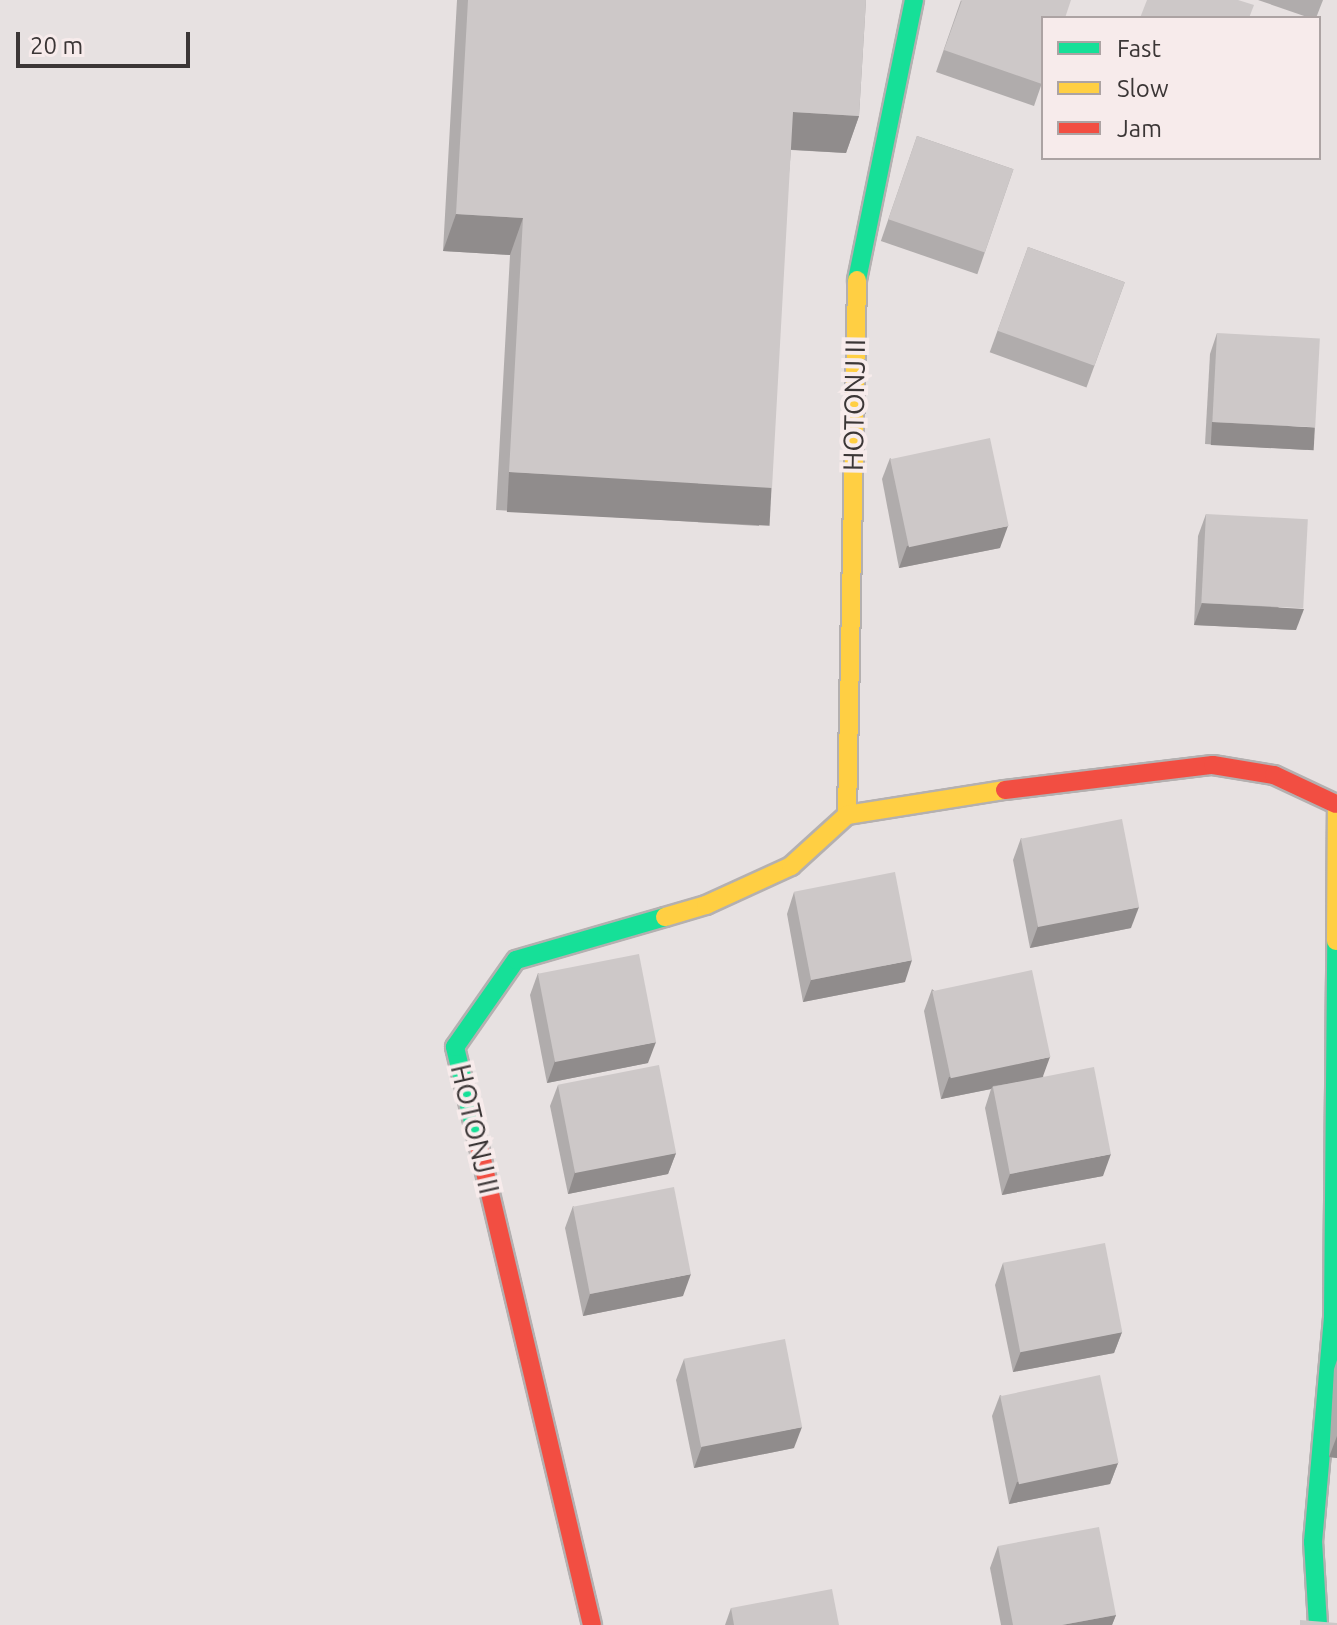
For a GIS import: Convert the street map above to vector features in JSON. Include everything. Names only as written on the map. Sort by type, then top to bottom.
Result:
[{"type":"street","name":"HOTONJ II","points":[[592,1625],[455,1047],[516,960],[706,905],[791,866],[847,815],[857,278],[914,0]]},
{"type":"street","points":[[847,815],[1124,772],[1213,765],[1274,775],[1337,803],[1333,1316],[1313,1542],[1318,1625]]},
{"type":"building","points":[[468,0],[866,0],[859,116],[793,112],[772,488],[509,472],[523,218],[456,214]]},
{"type":"building","points":[[962,0],[1071,0],[1066,16],[1041,16],[1041,84],[944,50]]},
{"type":"building","points":[[1147,0],[1238,0],[1254,5],[1250,16],[1141,16]]},
{"type":"building","points":[[917,136],[1013,169],[985,252],[888,219]]},
{"type":"building","points":[[1028,247],[1125,282],[1094,366],[998,331]]},
{"type":"building","points":[[1217,333],[1320,338],[1315,427],[1212,422]]},
{"type":"building","points":[[990,438],[1009,526],[909,547],[890,459]]},
{"type":"building","points":[[1206,514],[1308,519],[1303,608],[1201,603]]},
{"type":"building","points":[[1122,819],[1139,907],[1038,927],[1021,839]]},
{"type":"building","points":[[895,872],[912,960],[811,980],[794,892]]},
{"type":"building","points":[[639,954],[656,1042],[555,1062],[538,974]]},
{"type":"building","points":[[1032,970],[1051,1057],[951,1078],[932,991]]},
{"type":"building","points":[[659,1065],[676,1153],[575,1173],[558,1085]]},
{"type":"building","points":[[1094,1067],[1111,1154],[1010,1174],[993,1087]]},
{"type":"building","points":[[674,1187],[691,1274],[590,1294],[573,1207]]},
{"type":"building","points":[[1105,1243],[1122,1332],[1020,1352],[1003,1263]]},
{"type":"building","points":[[785,1339],[802,1427],[701,1447],[684,1359]]},
{"type":"building","points":[[1100,1375],[1119,1463],[1019,1484],[1000,1396]]},
{"type":"building","points":[[1099,1527],[1116,1615],[1062,1625],[1013,1625],[998,1546]]},
{"type":"building","points":[[832,1589],[839,1625],[734,1625],[731,1608]]},
{"type":"building","points":[[1300,1620],[1337,1623],[1337,1625],[1300,1625]]},
{"type":"traffic: fast","points":[[857,280],[914,0]]},
{"type":"traffic: fast","points":[[479,1147],[455,1047],[516,960],[665,917]]},
{"type":"traffic: fast","points":[[1318,1625],[1313,1542],[1333,1316],[1336,941]]},
{"type":"traffic: slow","points":[[847,815],[857,280]]},
{"type":"traffic: slow","points":[[665,917],[706,905],[791,866],[847,815],[1005,790]]},
{"type":"traffic: slow","points":[[1336,941],[1337,803]]},
{"type":"traffic: jam","points":[[1005,790],[1213,765],[1274,775],[1336,804]]},
{"type":"traffic: jam","points":[[479,1147],[592,1625]]}]
